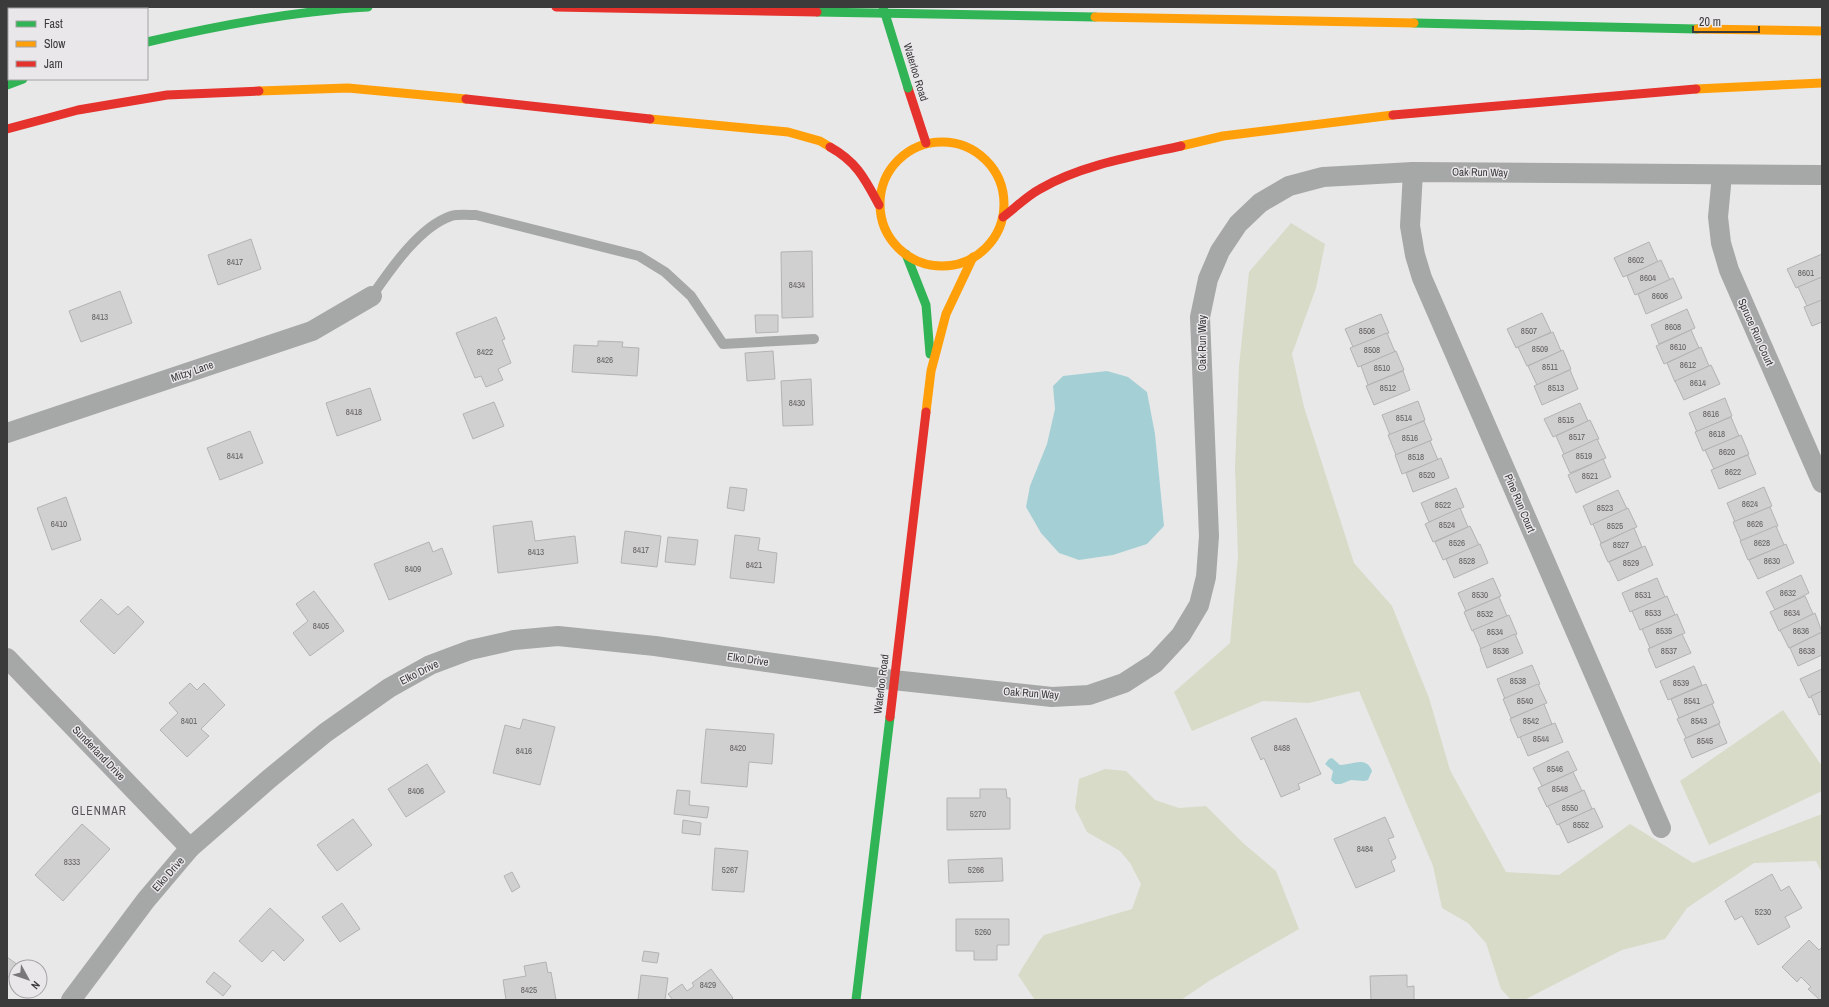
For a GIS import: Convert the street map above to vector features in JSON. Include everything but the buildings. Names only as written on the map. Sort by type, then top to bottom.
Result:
[{"type":"main road","points":[[148,42],[215,26],[329,9],[368,7]]},
{"type":"main road","points":[[556,7],[1822,31]]},
{"type":"main road","name":"Waterloo Road","points":[[883,7],[926,143]]},
{"type":"main road","points":[[7,85],[20,80]]},
{"type":"main road","points":[[1003,217],[1038,189],[1066,176],[1115,161],[1224,136],[1359,118],[1694,89],[1822,83]]},
{"type":"main road","points":[[7,129],[78,110],[167,95],[348,88],[424,94],[580,112],[788,132],[820,141],[841,153],[860,170],[879,205],[884,226],[898,249],[917,261],[938,267],[965,261],[978,255],[993,239],[1003,217],[1004,202],[1000,181],[985,159],[961,144],[940,141],[926,143],[906,152],[893,165],[882,184],[879,205]]},
{"type":"main road","name":"Waterloo Road","points":[[906,254],[926,305],[931,371]]},
{"type":"main road","name":"Waterloo Road","points":[[856,1000],[865,935],[893,680],[931,371],[946,314],[973,257]]},
{"type":"street","name":"Oak Run Way","points":[[893,680],[1052,697],[1089,695],[1124,683],[1155,663],[1181,634],[1199,605],[1206,577],[1209,536],[1200,317],[1208,279],[1220,251],[1238,224],[1260,203],[1289,186],[1323,177],[1413,172],[1822,175]]},
{"type":"street","name":"Pine Run Court","points":[[1413,172],[1410,226],[1415,255],[1422,278],[1661,828]]},
{"type":"street","name":"Spruce Run Court","points":[[1722,175],[1718,217],[1720,243],[1729,270],[1822,483]]},
{"type":"street","name":"Mitzy Lane","points":[[7,434],[312,331],[372,296]]},
{"type":"street","name":"Elko Drive","points":[[71,1000],[146,900],[190,848],[269,779],[325,733],[389,688],[430,665],[470,650],[514,640],[558,636],[655,646],[893,680]]},
{"type":"street","name":"Sunderland Drive","points":[[7,658],[190,848]]},
{"type":"lane","points":[[372,296],[398,260],[412,244],[431,228],[452,216],[476,215],[639,256],[665,272],[691,296],[724,344],[814,339]]},
{"type":"green space","points":[[1291,223],[1325,244],[1316,288],[1292,354],[1304,407],[1354,563],[1392,606],[1429,698],[1450,770],[1506,872],[1559,875],[1630,824],[1693,863],[1822,814],[1822,873],[1816,861],[1754,863],[1687,908],[1665,939],[1622,950],[1524,1000],[1511,1000],[1501,989],[1486,943],[1468,923],[1442,908],[1433,866],[1359,691],[1309,703],[1263,701],[1192,731],[1174,692],[1230,643],[1238,557],[1235,467],[1239,366],[1249,272]]},
{"type":"green space","points":[[1783,710],[1822,766],[1822,791],[1709,845],[1680,781]]},
{"type":"green space","points":[[1105,769],[1126,771],[1155,800],[1179,808],[1206,806],[1243,843],[1276,871],[1299,929],[1209,981],[1181,1000],[1035,1000],[1018,975],[1044,935],[1132,909],[1141,884],[1130,863],[1120,851],[1087,832],[1075,808],[1079,779]]},
{"type":"water","points":[[1107,371],[1128,377],[1147,392],[1155,434],[1164,526],[1147,544],[1113,555],[1079,560],[1059,553],[1041,533],[1026,507],[1030,486],[1047,444],[1055,409],[1053,386],[1063,376]]},
{"type":"water","points":[[1332,758],[1340,765],[1358,762],[1366,763],[1372,771],[1368,780],[1351,780],[1341,784],[1335,784],[1331,780],[1333,771],[1325,764]]},
{"type":"traffic: fast","points":[[148,42],[284,15],[368,7]]},
{"type":"traffic: fast","points":[[883,7],[908,88]]},
{"type":"traffic: fast","points":[[817,12],[1095,17]]},
{"type":"traffic: fast","points":[[1414,23],[1697,29]]},
{"type":"traffic: fast","points":[[7,85],[20,80]]},
{"type":"traffic: fast","points":[[906,254],[926,305],[930,354]]},
{"type":"traffic: fast","points":[[856,1000],[890,717]]},
{"type":"traffic: slow","points":[[1095,17],[1414,23]]},
{"type":"traffic: slow","points":[[1697,29],[1822,31]]},
{"type":"traffic: slow","points":[[1696,89],[1822,83]]},
{"type":"traffic: slow","points":[[259,91],[348,88],[466,99]]},
{"type":"traffic: slow","points":[[1181,146],[1223,136],[1393,115]]},
{"type":"traffic: slow","points":[[650,119],[788,132],[820,141],[830,147]]},
{"type":"traffic: slow","points":[[942,142],[954,143],[966,147],[986,160],[999,180],[1003,192],[1004,204],[1003,216],[999,228],[986,248],[966,261],[954,265],[942,266],[930,265],[918,261],[898,248],[885,228],[881,216],[880,204],[881,192],[885,180],[898,160],[918,147],[930,143],[942,142]]},
{"type":"traffic: slow","points":[[926,412],[931,371],[946,314],[973,257]]},
{"type":"traffic: jam","points":[[556,7],[817,12]]},
{"type":"traffic: jam","points":[[908,88],[926,143]]},
{"type":"traffic: jam","points":[[1393,115],[1696,89]]},
{"type":"traffic: jam","points":[[7,129],[78,110],[167,95],[259,91]]},
{"type":"traffic: jam","points":[[466,99],[650,119]]},
{"type":"traffic: jam","points":[[1003,217],[1035,192],[1073,174],[1109,162],[1181,146]]},
{"type":"traffic: jam","points":[[830,147],[854,165],[879,205]]},
{"type":"traffic: jam","points":[[890,717],[926,412]]},
{"type":"district","name":"GLENMAR","points":[[99,811]]}]
